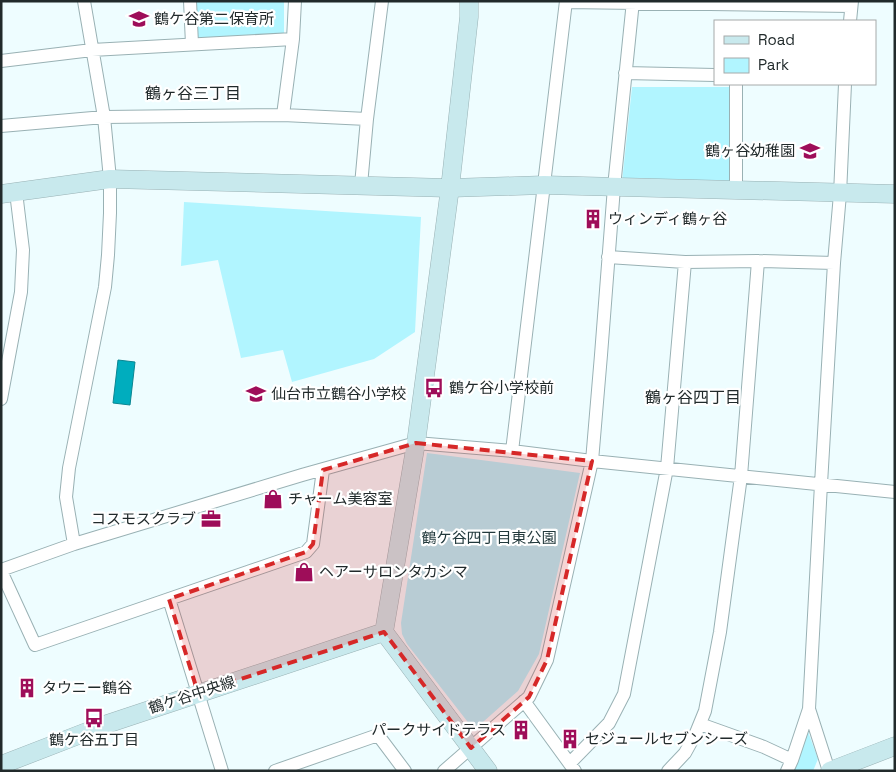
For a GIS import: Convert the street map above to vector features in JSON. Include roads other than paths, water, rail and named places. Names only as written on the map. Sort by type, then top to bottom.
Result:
[{"type":"street","points":[[74,544],[66,497],[69,468],[105,287],[110,230],[110,179],[104,117],[84,1]]},
{"type":"street","points":[[190,1],[192,44]]},
{"type":"street","points":[[284,116],[293,39],[295,1]]},
{"type":"street","points":[[361,185],[367,119],[382,1]]},
{"type":"street","points":[[469,1],[469,17],[450,188],[416,443],[384,632],[488,771]]},
{"type":"street","points":[[512,451],[566,1],[851,4],[850,20]]},
{"type":"street","points":[[444,771],[529,697],[547,660],[592,461],[614,187],[633,2]]},
{"type":"street","points":[[1,61],[92,50],[293,39]]},
{"type":"street","points":[[625,73],[714,74]]},
{"type":"street","points":[[736,85],[736,191]]},
{"type":"street","points":[[700,724],[764,747],[790,765],[809,709],[820,484],[840,194],[845,85]]},
{"type":"street","points":[[1,126],[104,117],[284,116],[367,119]]},
{"type":"street","points":[[1,399],[21,292],[23,250],[9,193],[110,179],[450,188],[544,185],[895,194]]},
{"type":"street","points":[[608,257],[685,262],[834,263]]},
{"type":"street","points":[[668,771],[685,753],[705,711],[720,632],[741,476],[758,261]]},
{"type":"street","points":[[524,701],[572,767],[609,723],[624,694],[666,468],[685,262]]},
{"type":"street","points":[[323,470],[313,544],[306,552],[35,644],[1,571],[74,544],[323,470],[416,443],[512,451],[895,492]]},
{"type":"street","points":[[169,599],[222,771]]},
{"type":"street","name":"鶴ケ谷中央線","points":[[1,765],[107,724],[384,632]]},
{"type":"street","points":[[809,709],[830,771],[895,746]]},
{"type":"street","points":[[280,770],[378,735],[405,771]]},
{"type":"place","name":"鶴ケ谷第二保育所","points":[[139,19]]},
{"type":"place","name":"鶴ヶ谷幼稚園","points":[[810,151]]},
{"type":"place","name":"ウィンディ鶴ヶ谷","points":[[593,219]]},
{"type":"place","name":"鶴ケ谷小学校前","points":[[434,388]]},
{"type":"place","name":"仙台市立鶴谷小学校","points":[[256,394]]},
{"type":"place","name":"チャーム美容室","points":[[273,499]]},
{"type":"place","name":"コスモスクラブ","points":[[211,519]]},
{"type":"place","name":"ヘアーサロンタカシマ","points":[[304,572]]},
{"type":"place","name":"タウニー鶴谷","points":[[27,688]]},
{"type":"place","name":"鶴ケ谷五丁目","points":[[94,718]]},
{"type":"place","name":"パークサイドテラス","points":[[521,730]]},
{"type":"place","name":"セジュールセブンシーズ","points":[[570,739]]},
{"type":"district","name":"鶴ヶ谷三丁目","points":[[193,93]]},
{"type":"district","name":"鶴ヶ谷四丁目","points":[[693,397]]},
{"type":"park label","name":"鶴ケ谷四丁目東公園","points":[[489,538]]}]
